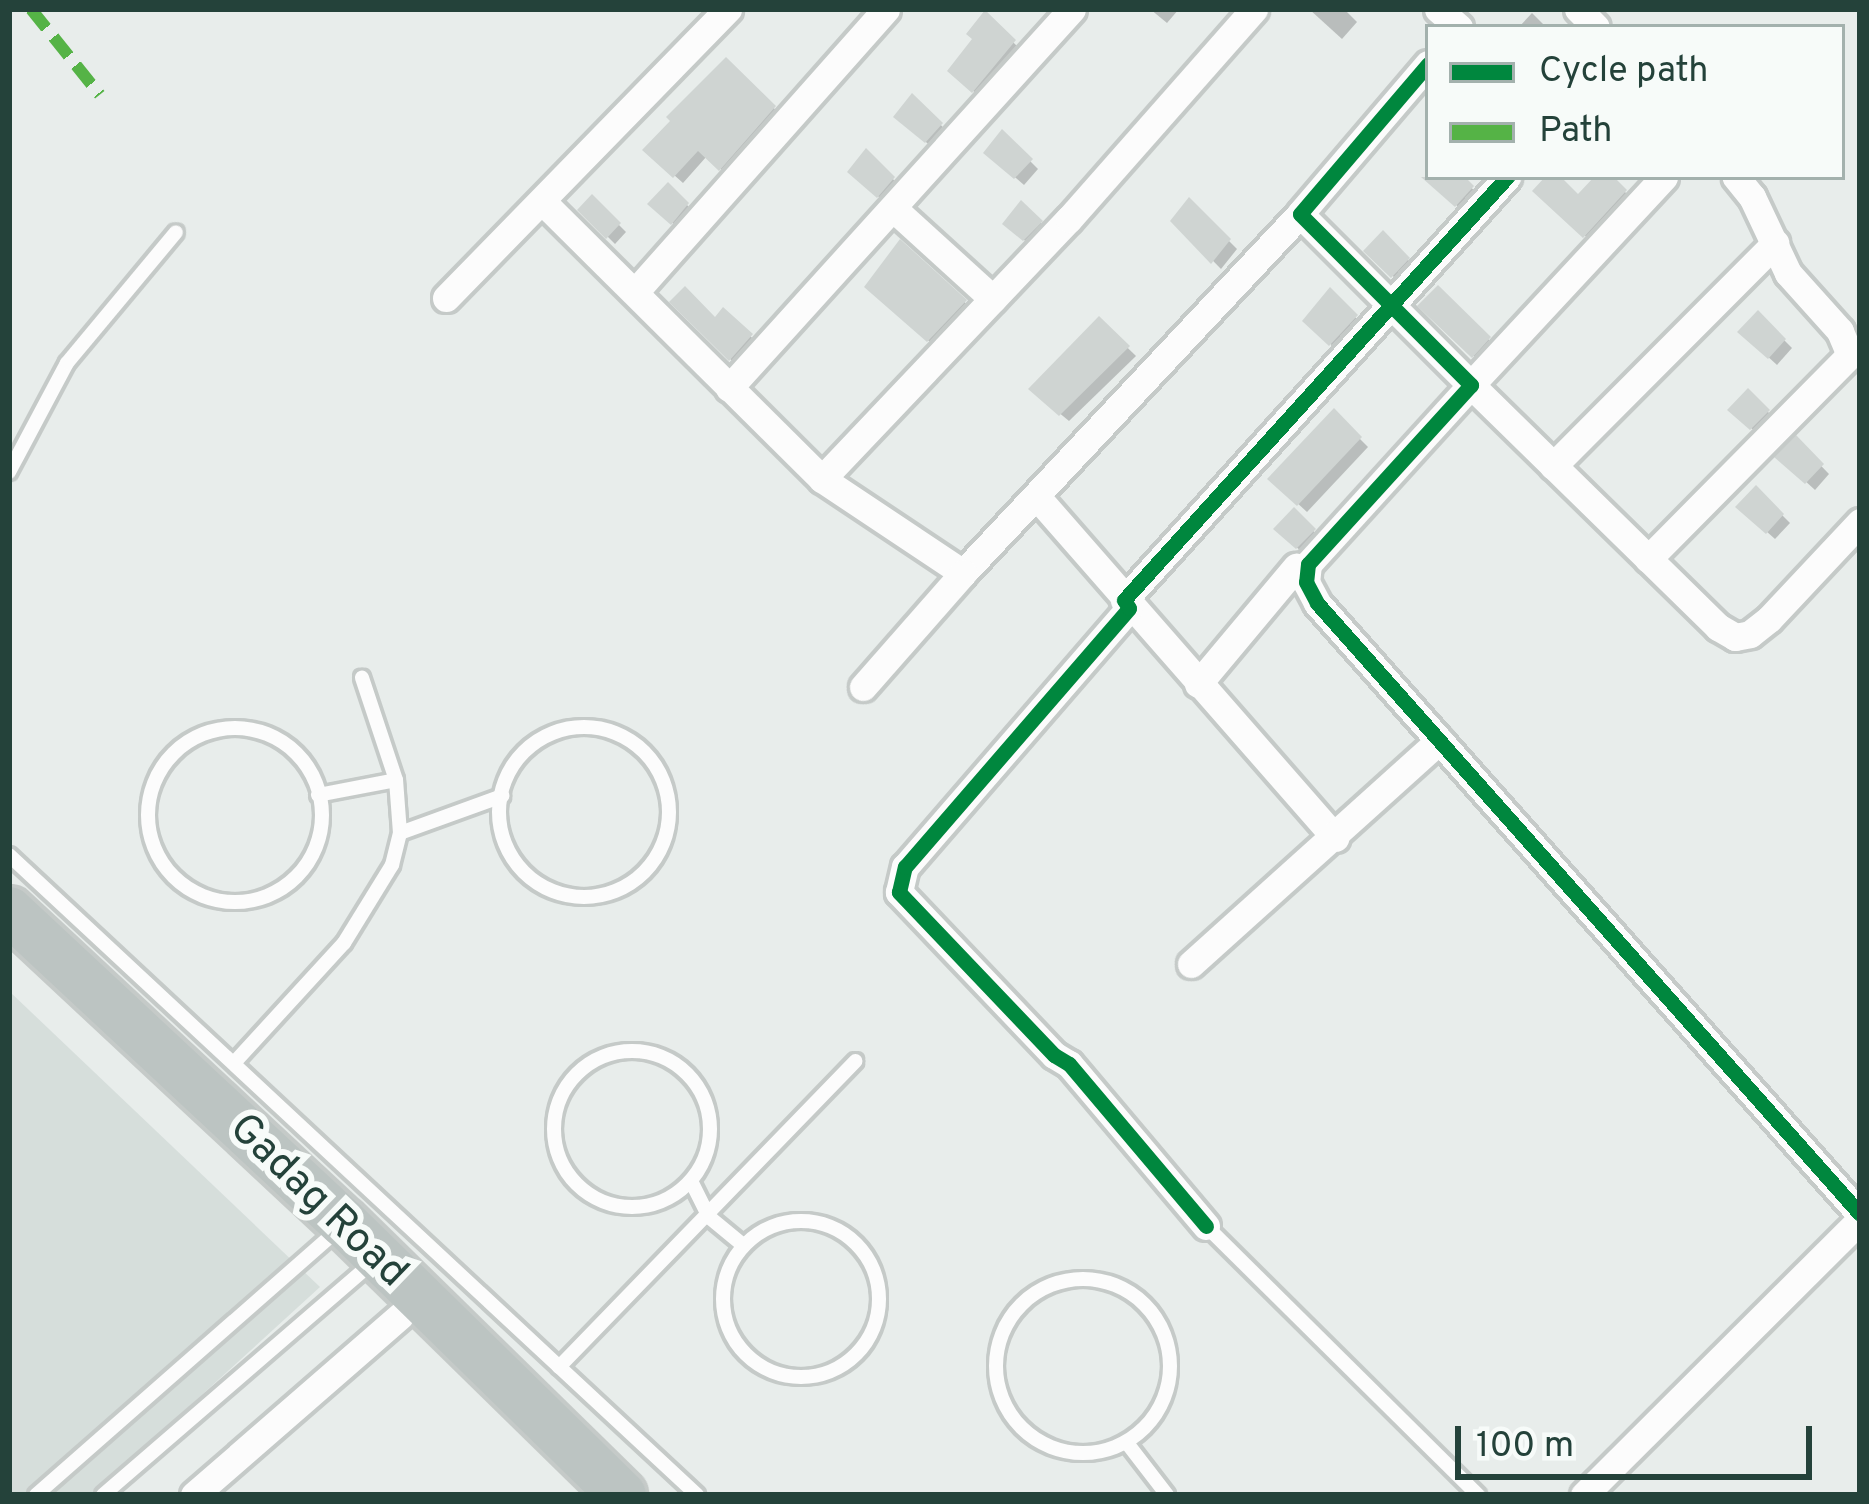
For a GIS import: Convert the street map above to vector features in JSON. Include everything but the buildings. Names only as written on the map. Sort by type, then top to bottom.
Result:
[{"type":"highway","name":"Gadag Road","points":[[9,911],[351,1250],[400,1316],[586,1495]]},
{"type":"highway","name":"Gadag Road","points":[[9,945],[622,1495]]},
{"type":"street","points":[[446,298],[544,203],[728,9]]},
{"type":"street","points":[[635,292],[885,9]]},
{"type":"street","points":[[729,388],[1072,9]]},
{"type":"street","points":[[822,479],[993,299],[1254,9]]},
{"type":"street","points":[[863,687],[963,573],[1300,214],[1425,68]]},
{"type":"street","points":[[1124,600],[1505,180]]},
{"type":"street","points":[[1585,1495],[1860,1217],[1317,603],[1306,582],[1308,564],[1661,180]]},
{"type":"street","points":[[1648,559],[1850,356],[1848,342],[1788,273],[1738,180]]},
{"type":"street","points":[[544,203],[822,479],[963,573]]},
{"type":"street","points":[[893,208],[993,299]]},
{"type":"street","points":[[1300,214],[1648,559],[1735,637],[1750,634],[1769,619],[1860,522]]},
{"type":"street","points":[[1553,466],[1775,242]]},
{"type":"street","points":[[1036,497],[1335,838]]},
{"type":"street","points":[[1198,684],[1296,567]]},
{"type":"street","points":[[1124,600],[1129,608],[905,867],[899,892],[1054,1055],[1070,1064],[1206,1226]]},
{"type":"street","points":[[1190,964],[1439,741]]},
{"type":"street","points":[[194,1495],[400,1316]]},
{"type":"lane","points":[[9,472],[67,363],[176,232]]},
{"type":"lane","points":[[234,1063],[344,943],[392,866],[400,833],[396,780],[362,679]]},
{"type":"lane","points":[[589,727],[627,738],[650,758],[664,784],[670,814],[664,844],[649,869],[628,886],[600,897],[557,894],[530,879],[511,857],[500,829],[502,796],[505,779],[532,743],[559,730],[589,727]]},
{"type":"lane","points":[[240,728],[279,740],[302,759],[318,795],[323,818],[317,847],[301,873],[279,892],[251,902],[207,899],[180,884],[160,861],[149,832],[154,781],[170,756],[210,731],[240,728]]},
{"type":"lane","points":[[318,795],[396,780]]},
{"type":"lane","points":[[400,833],[502,796]]},
{"type":"lane","points":[[9,855],[697,1495]]},
{"type":"lane","points":[[636,1050],[672,1061],[693,1078],[706,1102],[711,1130],[706,1157],[692,1181],[672,1197],[646,1206],[607,1203],[583,1190],[565,1170],[553,1125],[559,1098],[574,1075],[609,1053],[636,1050]]},
{"type":"lane","points":[[559,1366],[710,1217],[856,1060]]},
{"type":"lane","points":[[692,1181],[710,1217],[743,1245]]},
{"type":"lane","points":[[805,1220],[840,1232],[861,1249],[874,1273],[879,1301],[874,1328],[860,1351],[815,1376],[775,1373],[752,1360],[734,1340],[723,1314],[728,1269],[743,1245],[778,1223],[805,1220]]},
{"type":"lane","points":[[1206,1226],[1478,1495]]},
{"type":"lane","points":[[36,1495],[351,1250]]},
{"type":"lane","points":[[103,1495],[351,1250]]},
{"type":"lane","points":[[1088,1278],[1127,1290],[1150,1310],[1166,1337],[1171,1368],[1165,1398],[1150,1425],[1127,1443],[1099,1454],[1054,1450],[1028,1436],[1007,1412],[995,1362],[1001,1332],[1030,1295],[1057,1282],[1088,1278]]},
{"type":"lane","points":[[1127,1443],[1162,1493]]},
{"type":"shaded area","points":[[9,991],[320,1287],[92,1495],[9,1495]]},
{"type":"marked path","points":[[31,9],[100,95]]},
{"type":"cycle path","points":[[1425,68],[1300,214],[1471,385],[1308,564],[1306,582],[1317,603],[1860,1214]]},
{"type":"cycle path","points":[[1206,1226],[1069,1064],[1054,1055],[899,892],[905,867],[1129,608],[1124,600],[1504,180]]}]
